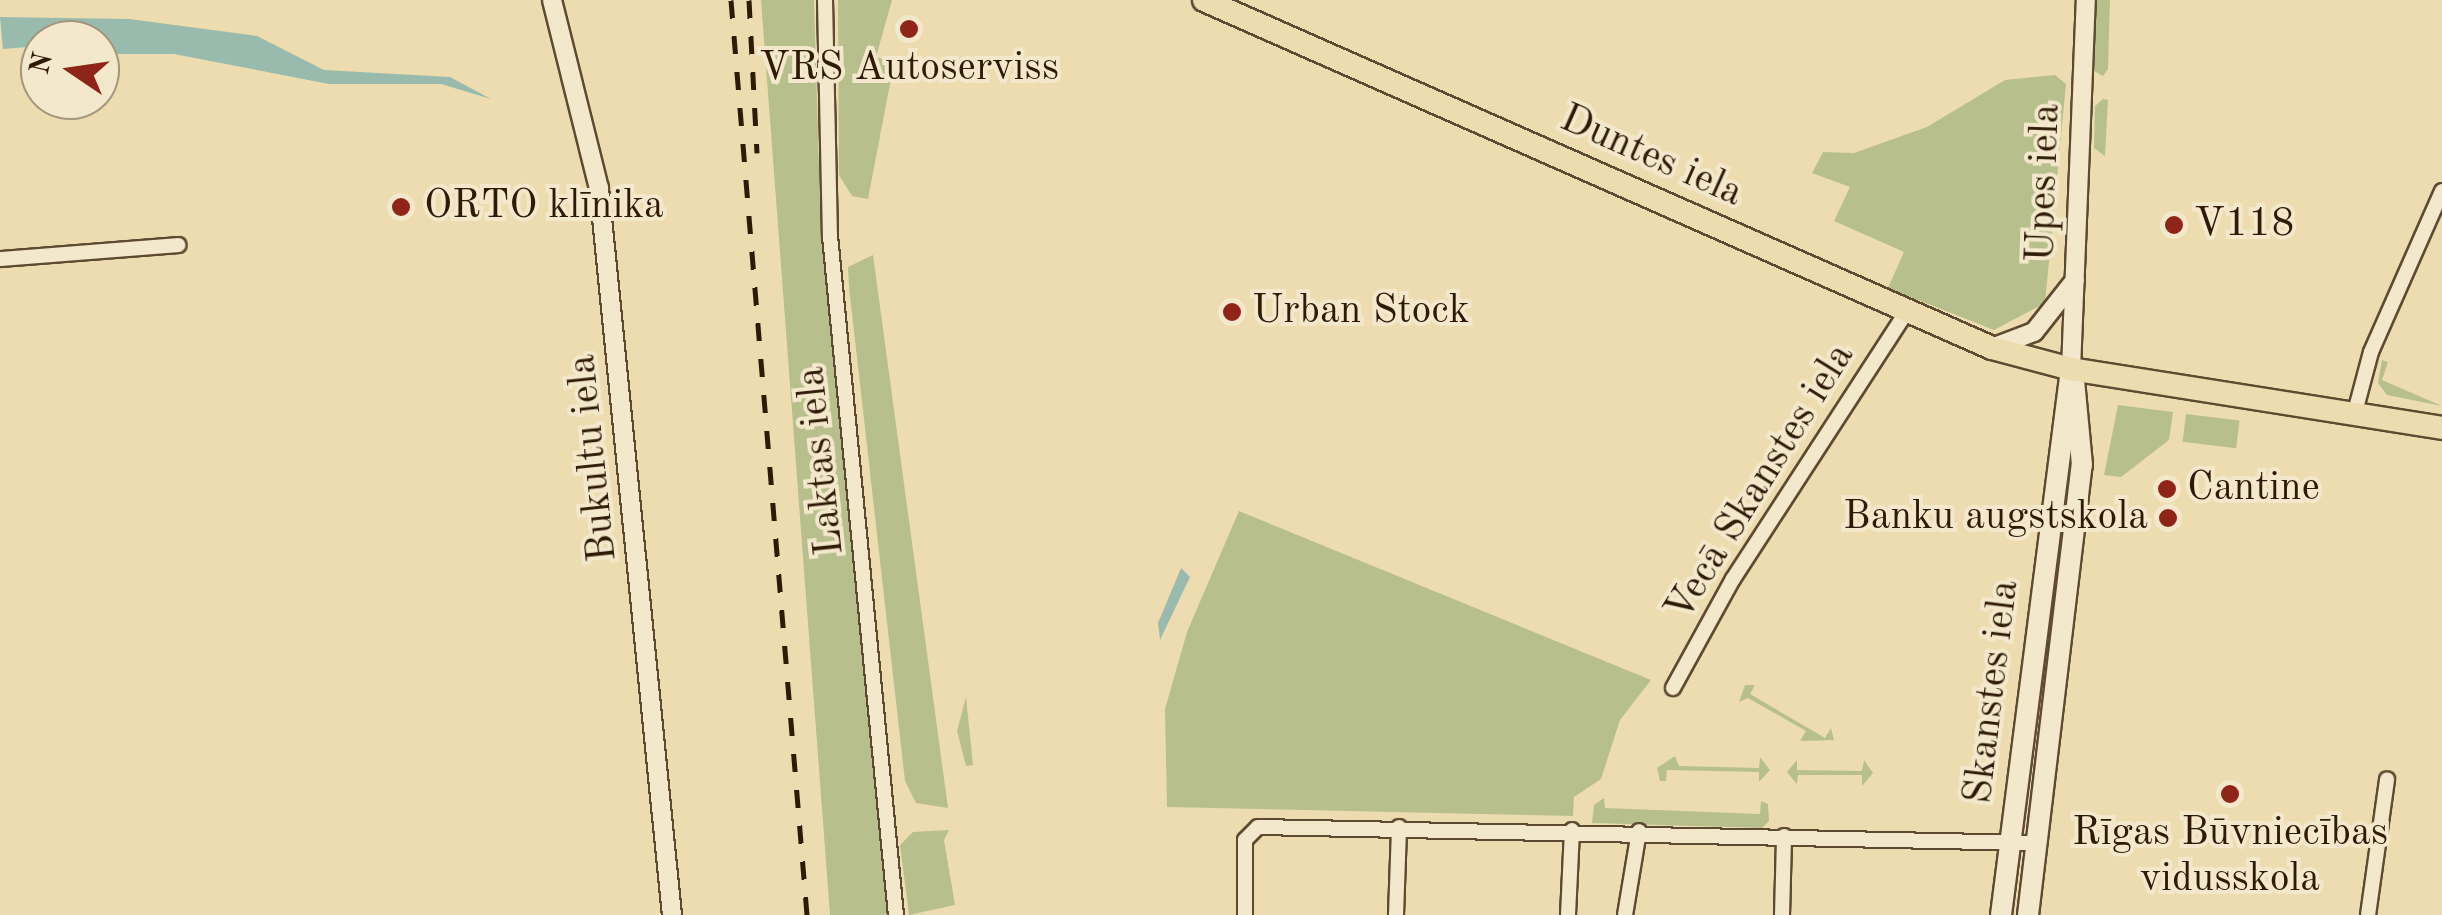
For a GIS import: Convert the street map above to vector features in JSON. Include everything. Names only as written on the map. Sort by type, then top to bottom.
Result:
[{"type":"main road","name":"Duntes iela","points":[[1204,0],[1905,314],[1992,348],[2072,369],[2442,428]]},
{"type":"main road","name":"Skanstes iela","points":[[2001,915],[2072,369]]},
{"type":"main road","name":"Skanstes iela","points":[[2028,915],[2082,465],[2072,369]]},
{"type":"street","name":"Bukultu iela","points":[[552,0],[600,188],[672,915]]},
{"type":"street","name":"Laktas iela","points":[[825,0],[830,236],[896,915]]},
{"type":"street","name":"Upes iela","points":[[2072,369],[2086,0]]},
{"type":"street","points":[[2355,412],[2371,352],[2442,191]]},
{"type":"street","points":[[0,259],[178,245]]},
{"type":"street","points":[[1992,348],[2034,332],[2076,279]]},
{"type":"street","name":"Vecā Skanstes iela","points":[[1673,688],[1733,579],[1905,314]]},
{"type":"street","points":[[2368,915],[2387,779]]},
{"type":"street","points":[[1245,915],[1245,840],[1258,827],[1572,830],[2035,843]]},
{"type":"street","points":[[1396,915],[1399,828]]},
{"type":"street","points":[[1568,915],[1572,830]]},
{"type":"street","points":[[1625,915],[1639,832]]},
{"type":"street","points":[[1782,915],[1784,836]]},
{"type":"green space","points":[[761,0],[814,0],[821,234],[887,915],[830,915]]},
{"type":"green space","points":[[838,0],[892,0],[876,57],[894,63],[868,199],[852,196],[839,175]]},
{"type":"green space","points":[[2096,0],[2110,0],[2108,69],[2103,76],[2094,71]]},
{"type":"green space","points":[[2055,75],[2066,84],[2045,303],[1994,330],[1888,288],[1904,252],[1834,221],[1850,187],[1812,173],[1823,152],[1854,153],[1927,127],[2005,80]]},
{"type":"green space","points":[[2103,99],[2108,100],[2105,156],[2094,148],[2095,106]]},
{"type":"green space","points":[[873,255],[948,808],[916,803],[905,781],[849,287],[848,267]]},
{"type":"green space","points":[[2382,360],[2388,362],[2382,380],[2442,406],[2387,395],[2378,383]]},
{"type":"green space","points":[[2118,405],[2173,412],[2169,440],[2121,477],[2104,475]]},
{"type":"green space","points":[[2186,414],[2240,421],[2236,448],[2183,442]]},
{"type":"green space","points":[[1239,511],[1651,680],[1620,720],[1601,779],[1574,797],[1573,816],[1167,807],[1165,709],[1187,632]]},
{"type":"green space","points":[[1745,685],[1755,685],[1750,694],[1825,738],[1831,728],[1834,740],[1800,741],[1806,731],[1748,698],[1739,702]]},
{"type":"green space","points":[[966,697],[973,765],[966,766],[957,731]]},
{"type":"green space","points":[[1675,756],[1679,766],[1759,768],[1760,757],[1770,770],[1759,782],[1759,772],[1667,770],[1666,781],[1660,781],[1657,768]]},
{"type":"green space","points":[[1797,760],[1797,770],[1862,771],[1864,760],[1873,773],[1862,786],[1862,775],[1798,775],[1797,784],[1787,772]]},
{"type":"green space","points":[[1604,798],[1605,808],[1760,814],[1761,801],[1768,804],[1769,821],[1762,828],[1592,823],[1594,805]]},
{"type":"green space","points":[[949,830],[944,840],[955,905],[909,915],[900,845],[913,832]]},
{"type":"shaded area","points":[[0,17],[129,19],[257,36],[324,70],[450,77],[491,99],[441,84],[329,84],[174,54],[120,54],[120,20],[20,20],[20,48],[3,49]]},
{"type":"shaded area","points":[[1181,568],[1190,577],[1160,640],[1158,623]]},
{"type":"railway","points":[[731,0],[807,915]]},
{"type":"railway","points":[[749,0],[757,153]]},
{"type":"place","name":"VRS Autoserviss","points":[[909,29]]},
{"type":"place","name":"ORTO klīnika","points":[[401,207]]},
{"type":"place","name":"V118","points":[[2174,225]]},
{"type":"place","name":"Urban Stock","points":[[1232,312]]},
{"type":"place","name":"Cantine","points":[[2167,489]]},
{"type":"place","name":"Banku augstskola","points":[[2168,518]]},
{"type":"place","name":"Rīgas Būvniecības vidusskola","points":[[2230,794]]}]
